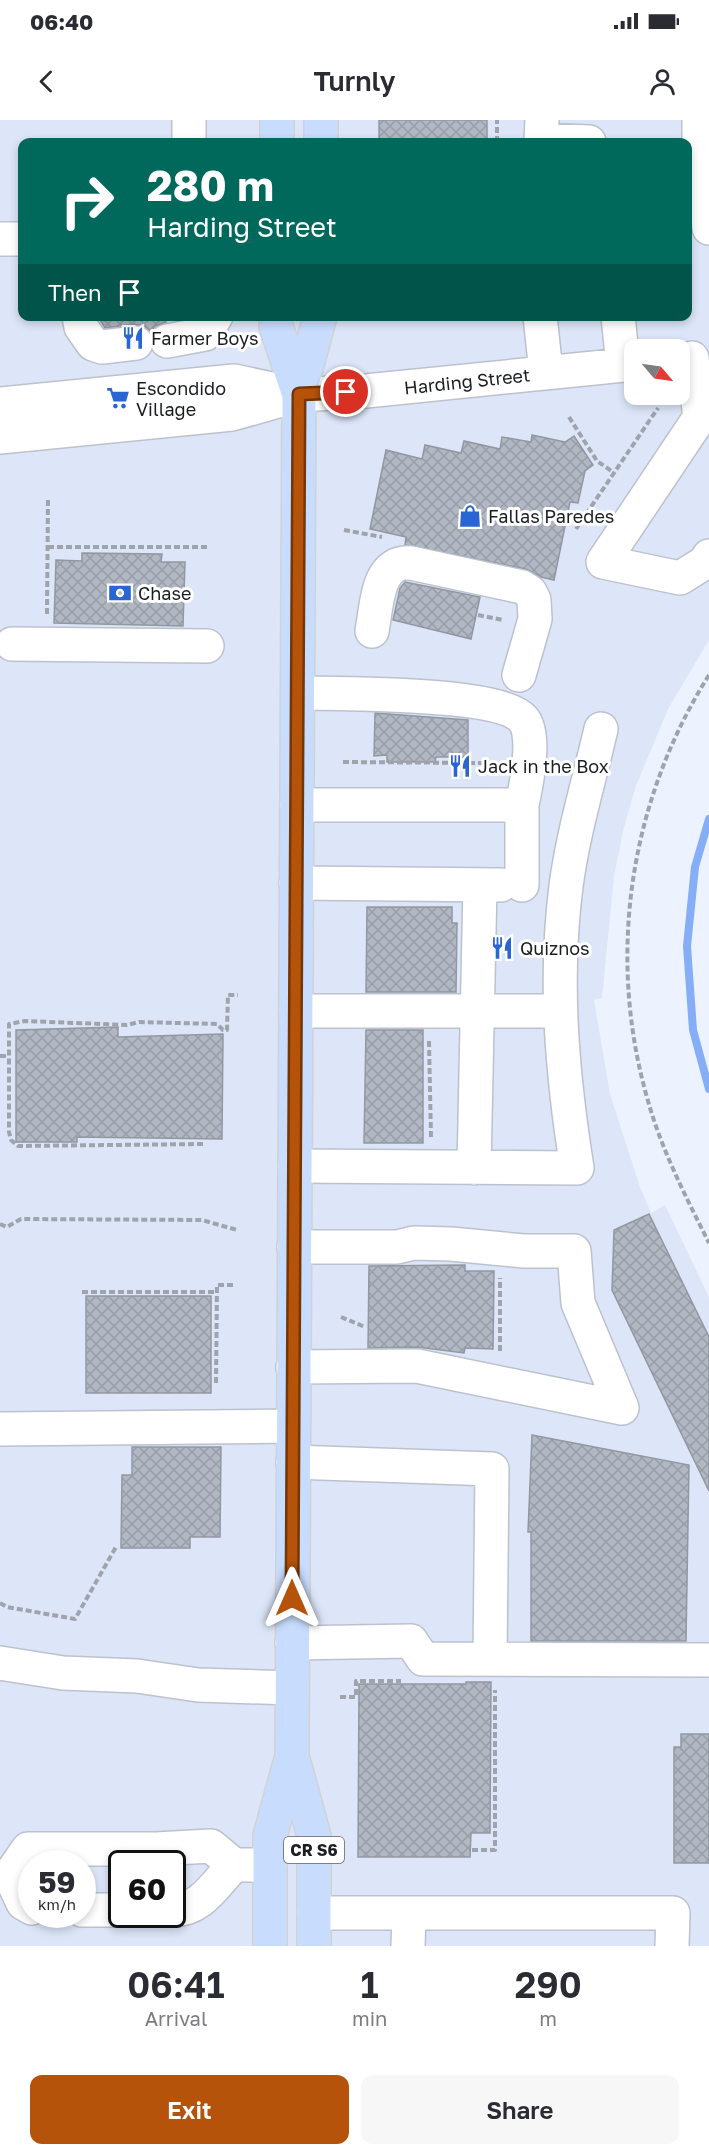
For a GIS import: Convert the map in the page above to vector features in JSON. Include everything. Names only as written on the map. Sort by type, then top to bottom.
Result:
[{"type":"main road","points":[[277,120],[277,138]]},
{"type":"main road","points":[[321,120],[321,138]]},
{"type":"main road","name":"CR S6","points":[[276,321],[299,394]]},
{"type":"main road","name":"CR S6","points":[[314,1946],[314,1836],[292,1756],[291,1688],[299,394],[319,321]]},
{"type":"main road","name":"CR S6","points":[[270,1946],[270,1836],[292,1756]]},
{"type":"street","points":[[189,120],[189,138]]},
{"type":"street","points":[[542,120],[542,138]]},
{"type":"street","points":[[699,120],[693,157],[709,228]]},
{"type":"street","points":[[0,238],[18,239]]},
{"type":"street","points":[[80,321],[81,327],[93,344],[102,346],[152,342],[205,334],[213,321]]},
{"type":"street","points":[[541,321],[546,372]]},
{"type":"street","points":[[619,321],[624,342]]},
{"type":"street","points":[[694,358],[705,420],[603,562],[680,578],[704,563],[709,556]]},
{"type":"street","name":"Harding Street","points":[[299,394],[366,391],[624,364]]},
{"type":"street","points":[[0,404],[234,381],[299,394]]},
{"type":"street","points":[[0,437],[232,414],[299,394]]},
{"type":"street","points":[[372,631],[383,577],[396,565],[411,563],[522,587],[530,592],[536,610],[519,675]]},
{"type":"street","points":[[12,644],[207,646]]},
{"type":"street","points":[[297,693],[460,698],[512,712],[523,719],[528,729],[529,771],[522,805],[522,885]]},
{"type":"street","points":[[295,1166],[578,1168],[565,1093],[558,1011],[566,885],[601,729]]},
{"type":"street","points":[[297,805],[522,805]]},
{"type":"street","points":[[296,883],[566,885]]},
{"type":"street","points":[[474,1168],[480,885]]},
{"type":"street","points":[[296,1011],[558,1011]]},
{"type":"street","points":[[293,1367],[417,1366],[622,1408],[578,1303],[574,1251],[524,1251],[497,1247],[414,1243],[397,1247],[294,1247]]},
{"type":"street","points":[[0,1429],[293,1426]]},
{"type":"street","points":[[293,1462],[492,1469],[493,1670]]},
{"type":"street","points":[[292,1643],[411,1641],[423,1659],[493,1670],[709,1660]]},
{"type":"street","points":[[0,1662],[63,1673],[137,1676],[198,1685],[291,1688]]},
{"type":"street","points":[[27,1850],[211,1846],[234,1865],[270,1865]]},
{"type":"street","points":[[18,1863],[10,1875],[18,1892]]},
{"type":"street","points":[[186,1910],[196,1906],[234,1865]]},
{"type":"street","points":[[314,1913],[673,1912],[672,1946]]},
{"type":"street","points":[[408,1946],[409,1914]]},
{"type":"path","points":[[496,120],[496,138]]},
{"type":"path","points":[[576,529],[658,408]]},
{"type":"path","points":[[568,417],[597,461],[613,472]]},
{"type":"path","points":[[46,644],[48,497]]},
{"type":"path","points":[[344,530],[391,539]]},
{"type":"path","points":[[48,547],[208,547]]},
{"type":"path","points":[[709,675],[669,746],[640,838],[631,880],[628,977],[630,1022],[648,1101],[670,1161],[709,1243]]},
{"type":"path","points":[[343,762],[485,764]]},
{"type":"path","points":[[203,1144],[18,1146],[11,1140],[9,1132],[9,1024],[25,1021],[217,1024],[223,1030],[227,1030],[228,995],[238,995]]},
{"type":"path","points":[[429,1031],[431,1144]]},
{"type":"path","points":[[0,1056],[9,1056]]},
{"type":"path","points":[[0,1224],[7,1227],[21,1219],[202,1220],[237,1230]]},
{"type":"path","points":[[497,1247],[498,1360]]},
{"type":"path","points":[[216,1383],[217,1286],[236,1285]]},
{"type":"path","points":[[82,1292],[217,1292]]},
{"type":"path","points":[[341,1317],[365,1327]]},
{"type":"path","points":[[0,1602],[7,1607],[75,1619],[116,1548]]},
{"type":"path","points":[[472,1850],[495,1850],[493,1670]]},
{"type":"path","points":[[340,1697],[356,1697],[356,1681],[402,1681]]},
{"type":"shaded area","points":[[0,120],[709,120],[709,640],[668,709],[636,786],[624,827],[614,876],[602,998],[594,1000],[610,1094],[640,1187],[651,1213],[665,1205],[709,1297],[709,1946],[0,1946]]},
{"type":"building","points":[[379,120],[487,120],[487,138],[379,138]]},
{"type":"building","points":[[101,321],[166,321],[155,326],[151,332],[144,326],[134,324],[105,328]]},
{"type":"building","name":"Fallas Paredes","points":[[532,435],[565,442],[574,436],[593,465],[585,471],[578,503],[570,502],[554,580],[541,577],[526,569],[405,545],[406,537],[370,529],[386,450],[422,459],[425,445],[461,453],[464,441],[500,449],[502,437],[531,442]]},
{"type":"building","name":"Chase","points":[[82,553],[162,554],[161,562],[185,562],[183,626],[54,623],[56,560],[82,561]]},
{"type":"building","points":[[405,582],[480,597],[471,639],[393,620],[400,588]]},
{"type":"building","points":[[375,713],[468,720],[468,757],[436,757],[435,762],[387,762],[387,755],[374,756]]},
{"type":"building","points":[[367,907],[452,907],[452,923],[457,923],[456,992],[366,992]]},
{"type":"building","points":[[118,1027],[118,1037],[223,1034],[222,1139],[77,1137],[77,1142],[16,1142],[16,1030]]},
{"type":"building","points":[[366,1030],[423,1030],[423,1143],[364,1143]]},
{"type":"building","points":[[649,1214],[709,1337],[709,1491],[612,1290],[614,1230]]},
{"type":"building","points":[[465,1265],[465,1271],[494,1271],[493,1349],[465,1348],[464,1353],[417,1347],[368,1348],[369,1266]]},
{"type":"building","points":[[86,1296],[211,1296],[211,1393],[86,1393]]},
{"type":"building","points":[[532,1435],[689,1465],[686,1641],[531,1641],[531,1532],[528,1532]]},
{"type":"building","points":[[132,1447],[221,1447],[220,1537],[190,1537],[190,1548],[121,1548],[122,1475],[132,1475]]},
{"type":"building","points":[[466,1682],[491,1682],[490,1833],[471,1833],[470,1857],[358,1857],[359,1684],[466,1684]]},
{"type":"building","points":[[681,1734],[709,1734],[709,1863],[674,1863],[674,1747],[681,1747]]},
{"type":"waterway","points":[[709,819],[695,867],[687,946],[693,1030],[709,1089]]},
{"type":"place","name":"Farmer Boys","points":[[133,338]]},
{"type":"place","name":"Escondido Village","points":[[118,398]]},
{"type":"place","name":"Fallas Paredes","points":[[470,516]]},
{"type":"place","name":"Chase","points":[[120,593]]},
{"type":"place","name":"Jack in the Box","points":[[460,766]]},
{"type":"place","name":"Quiznos","points":[[502,948]]},
{"type":"route","points":[[292,1598],[299,394],[346,392]]}]
